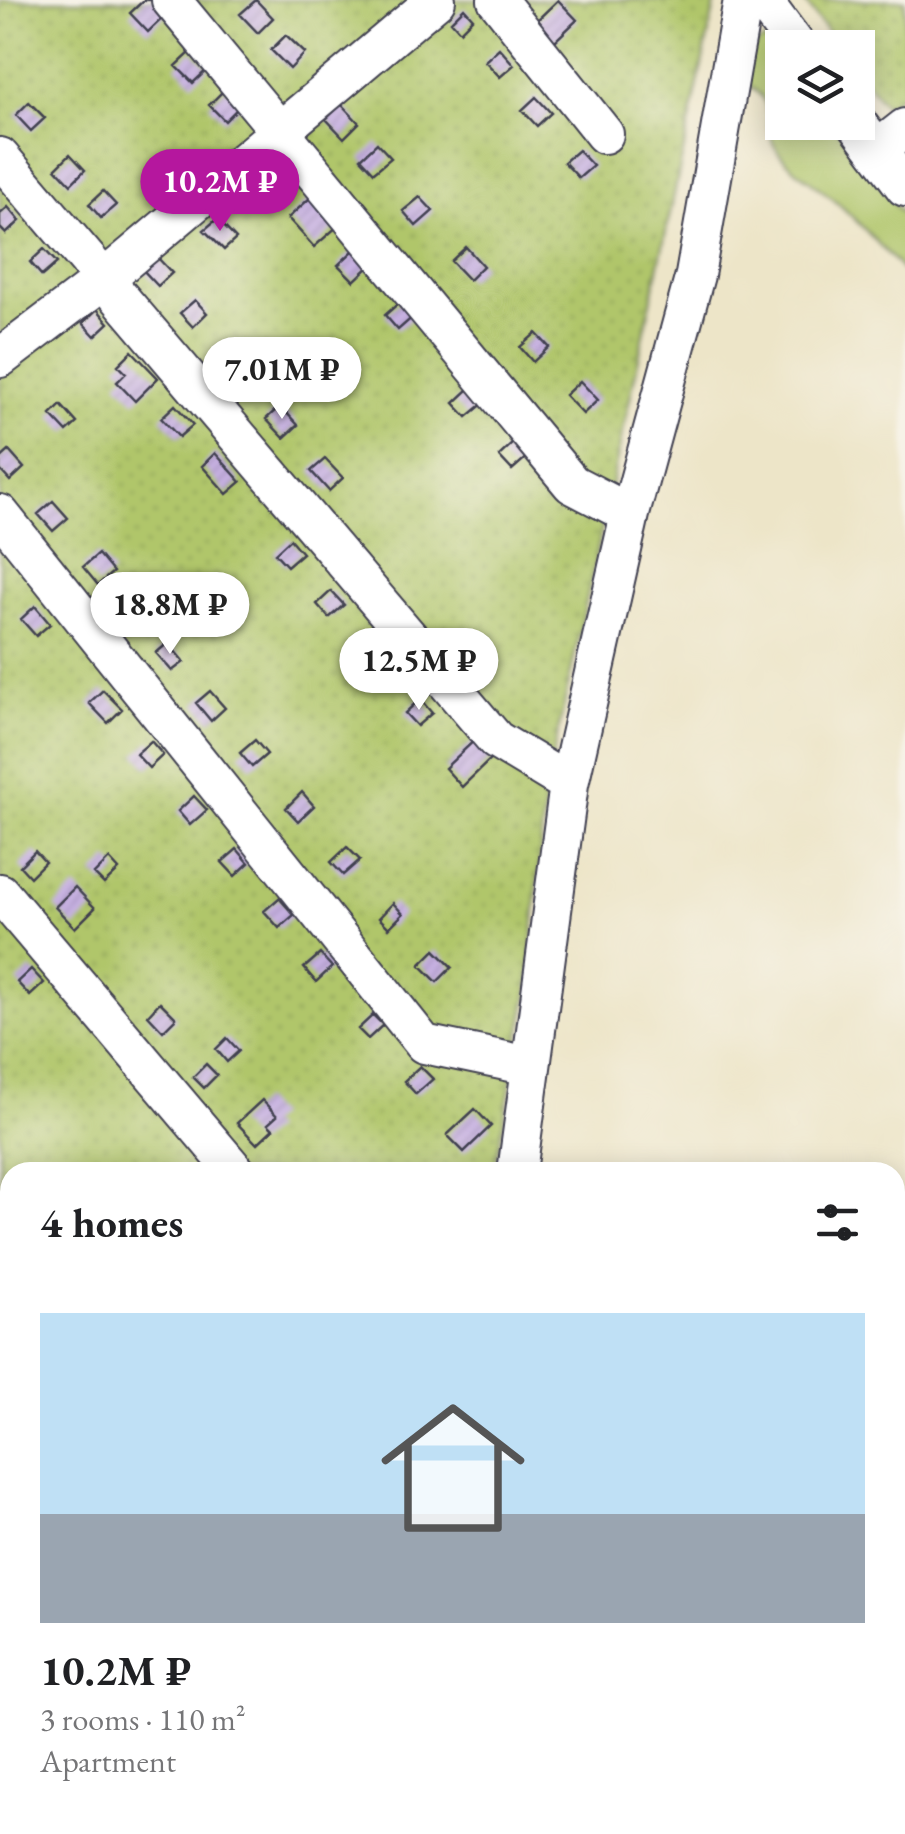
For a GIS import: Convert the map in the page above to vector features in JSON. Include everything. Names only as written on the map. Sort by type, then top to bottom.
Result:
[{"type":"street","points":[[171,0],[572,484],[630,514]]},
{"type":"street","points":[[0,358],[103,280],[436,0]]},
{"type":"street","points":[[496,0],[604,134]]},
{"type":"street","points":[[518,1162],[569,784],[630,514],[695,275],[743,0]]},
{"type":"street","points":[[762,0],[784,30]]},
{"type":"street","points":[[879,134],[905,187]]},
{"type":"street","points":[[0,156],[496,740],[569,784]]},
{"type":"street","points":[[0,514],[424,1044],[530,1066]]},
{"type":"street","points":[[0,893],[228,1162]]},
{"type":"green space","points":[[0,0],[716,0],[545,793],[528,995],[496,1162],[0,1162]]},
{"type":"green space","points":[[803,0],[905,0],[905,93],[885,106],[875,93],[875,30],[826,30]]},
{"type":"green space","points":[[765,41],[765,105],[755,90],[743,84],[743,71],[754,48]]},
{"type":"green space","points":[[772,140],[845,140],[905,218],[905,273],[844,208],[786,160]]},
{"type":"building","points":[[144,0],[158,0],[169,12],[148,32],[130,13]]},
{"type":"building","points":[[256,0],[273,18],[258,33],[240,14]]},
{"type":"building","points":[[558,0],[577,20],[553,43],[534,23]]},
{"type":"building","points":[[464,8],[473,18],[460,31],[451,21]]},
{"type":"building","points":[[286,35],[305,53],[290,69],[271,50]]},
{"type":"building","points":[[499,48],[514,65],[500,77],[485,61]]},
{"type":"building","points":[[192,51],[209,68],[193,83],[176,66]]},
{"type":"building","points":[[226,88],[242,104],[225,121],[209,105]]},
{"type":"building","points":[[536,97],[551,113],[537,126],[522,110]]},
{"type":"building","points":[[29,102],[45,118],[31,131],[16,115]]},
{"type":"building","points":[[341,104],[359,123],[344,138],[326,119]]},
{"type":"building","points":[[377,143],[391,158],[374,172],[361,158]]},
{"type":"building","points":[[578,150],[593,166],[579,178],[564,162]]},
{"type":"building","points":[[70,154],[85,170],[71,184],[56,168]]},
{"type":"building","points":[[283,161],[296,176],[280,190],[267,176]]},
{"type":"building","points":[[103,191],[116,205],[101,218],[89,204]]},
{"type":"building","points":[[311,197],[338,226],[314,247],[288,218]]},
{"type":"building","points":[[420,197],[433,211],[416,226],[403,211]]},
{"type":"building","points":[[8,207],[20,221],[6,234],[0,228],[0,214]]},
{"type":"building","points":[[217,219],[236,239],[224,250],[204,230]]},
{"type":"building","points":[[466,247],[483,266],[469,280],[451,261]]},
{"type":"building","points":[[44,249],[57,263],[42,276],[30,262]]},
{"type":"building","points":[[354,250],[370,266],[354,281],[338,265]]},
{"type":"building","points":[[157,257],[172,273],[158,286],[143,270]]},
{"type":"building","points":[[195,300],[207,313],[193,327],[180,313]]},
{"type":"building","points":[[401,301],[415,315],[398,330],[385,315]]},
{"type":"building","points":[[97,309],[109,323],[95,336],[83,323]]},
{"type":"building","points":[[536,333],[549,347],[533,362],[520,347]]},
{"type":"building","points":[[132,351],[158,378],[135,401],[117,382],[126,373],[118,365]]},
{"type":"building","points":[[238,353],[254,370],[240,383],[225,367]]},
{"type":"building","points":[[580,381],[598,400],[583,414],[565,395]]},
{"type":"building","points":[[470,388],[484,403],[467,417],[454,403]]},
{"type":"building","points":[[61,405],[77,423],[67,432],[51,415]]},
{"type":"building","points":[[175,405],[193,425],[179,437],[161,418]]},
{"type":"building","points":[[280,406],[298,425],[284,438],[266,419]]},
{"type":"building","points":[[515,441],[528,456],[512,470],[499,456]]},
{"type":"building","points":[[9,451],[24,468],[10,481],[0,470],[0,459]]},
{"type":"building","points":[[215,453],[241,482],[227,494],[202,466]]},
{"type":"building","points":[[325,459],[343,478],[329,491],[311,471]]},
{"type":"building","points":[[53,501],[68,518],[53,531],[38,514]]},
{"type":"building","points":[[290,539],[302,553],[287,566],[275,553]]},
{"type":"building","points":[[98,554],[113,572],[98,585],[83,567]]},
{"type":"building","points":[[331,591],[344,605],[329,618],[317,604]]},
{"type":"building","points":[[35,606],[50,624],[36,636],[21,619]]},
{"type":"building","points":[[168,643],[184,662],[172,671],[156,653]]},
{"type":"building","points":[[375,646],[389,662],[374,676],[359,659]]},
{"type":"building","points":[[103,690],[122,709],[108,723],[89,703]]},
{"type":"building","points":[[210,691],[225,708],[211,721],[196,703]]},
{"type":"building","points":[[420,699],[432,713],[417,726],[405,713]]},
{"type":"building","points":[[482,733],[499,751],[462,787],[445,768]]},
{"type":"building","points":[[255,740],[267,754],[252,767],[240,753]]},
{"type":"building","points":[[151,741],[163,755],[149,768],[136,754]]},
{"type":"building","points":[[302,792],[314,806],[298,821],[286,808]]},
{"type":"building","points":[[194,796],[207,810],[190,825],[178,811]]},
{"type":"building","points":[[347,847],[360,860],[343,875],[331,862]]},
{"type":"building","points":[[237,849],[249,863],[235,876],[222,862]]},
{"type":"building","points":[[35,851],[45,862],[30,877],[20,866]]},
{"type":"building","points":[[109,859],[119,870],[104,884],[94,874]]},
{"type":"building","points":[[75,887],[95,908],[75,928],[55,907]]},
{"type":"building","points":[[279,898],[294,915],[279,928],[264,911]]},
{"type":"building","points":[[393,903],[403,914],[389,928],[379,918]]},
{"type":"building","points":[[435,950],[452,967],[437,982],[420,965]]},
{"type":"building","points":[[320,954],[332,967],[316,982],[304,968]]},
{"type":"building","points":[[31,969],[44,983],[30,996],[17,982]]},
{"type":"building","points":[[160,1002],[176,1018],[163,1031],[148,1015]]},
{"type":"building","points":[[373,1015],[383,1025],[368,1039],[358,1029]]},
{"type":"building","points":[[227,1038],[239,1051],[227,1062],[216,1049]]},
{"type":"building","points":[[206,1064],[217,1075],[204,1088],[193,1077]]},
{"type":"building","points":[[420,1066],[433,1079],[416,1094],[404,1081]]},
{"type":"building","points":[[262,1100],[277,1116],[268,1124],[273,1129],[257,1144],[237,1123]]},
{"type":"building","points":[[475,1109],[491,1126],[464,1152],[447,1135]]}]
